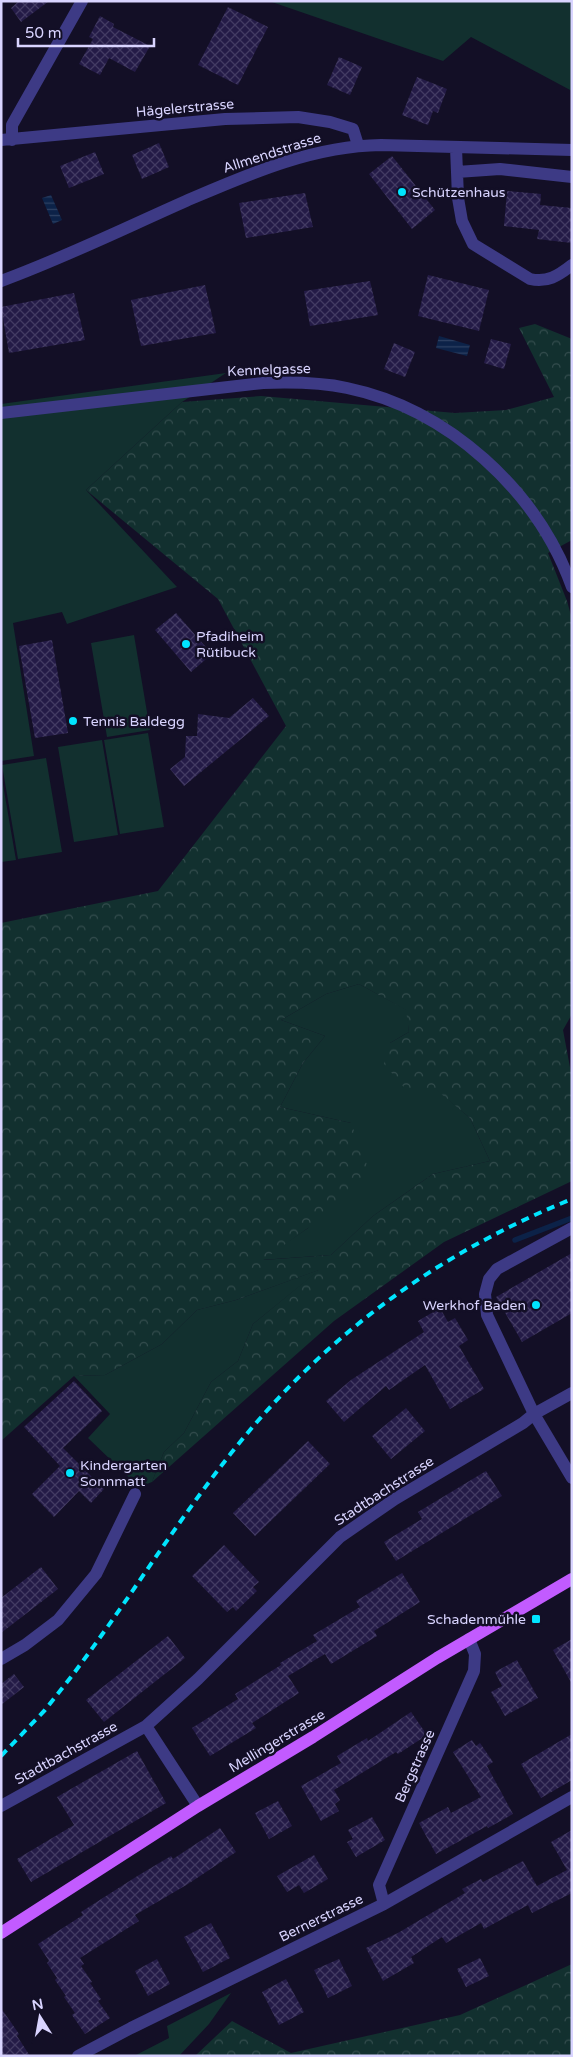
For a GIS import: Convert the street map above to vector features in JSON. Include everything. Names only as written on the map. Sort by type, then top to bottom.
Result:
[{"type":"main road","name":"Mellingerstrasse","points":[[1,1933],[198,1806],[313,1738],[469,1639],[572,1579]]},
{"type":"street","points":[[6,140],[12,125],[82,1]]},
{"type":"street","name":"Hägelerstrasse","points":[[6,140],[225,119],[298,117],[353,128],[358,146]]},
{"type":"street","name":"Allmendstrasse","points":[[1,281],[247,174],[323,151],[358,146],[572,150]]},
{"type":"street","points":[[456,148],[458,198],[462,221],[473,244],[530,279],[538,281],[548,280],[572,265]]},
{"type":"street","points":[[457,172],[500,169],[570,180]]},
{"type":"street","name":"Kennelgasse","points":[[1,413],[263,383],[326,384],[371,395],[405,407],[434,423],[469,447],[500,474],[529,508],[547,535],[557,552],[572,587]]},
{"type":"street","points":[[572,1228],[497,1269],[489,1279],[486,1294],[486,1315],[534,1414],[572,1478]]},
{"type":"street","name":"Stadtbachstrasse","points":[[1,1806],[146,1726],[198,1679],[340,1537],[395,1499],[523,1423],[534,1414],[572,1393]]},
{"type":"street","points":[[1,1659],[25,1645],[58,1620],[96,1574],[135,1494]]},
{"type":"street","name":"Bergstrasse","points":[[384,1904],[379,1885],[474,1671],[475,1654],[469,1639]]},
{"type":"street","points":[[146,1726],[198,1806]]},
{"type":"street","name":"Bernerstrasse","points":[[78,2056],[384,1904],[572,1797]]},
{"type":"green space","points":[[269,1],[572,1],[572,91],[471,37],[443,61]]},
{"type":"green space","points":[[535,324],[572,339],[572,540],[548,553],[572,619],[572,1014],[563,1030],[572,1078],[572,1181],[444,1242],[334,1321],[152,1482],[164,1452],[184,1433],[211,1382],[238,1361],[253,1324],[319,1270],[236,1300],[197,1310],[162,1344],[105,1375],[74,1376],[1,1441],[1,923],[158,891],[286,726],[218,599],[86,490],[182,402],[261,396],[455,413],[506,410],[554,397],[519,328]],"holes":[[[359,984],[406,1010],[409,1032],[390,1043],[384,1064],[407,1091],[434,1088],[470,1118],[490,1161],[433,1174],[373,1216],[331,1255],[263,1260],[308,1228],[369,1170],[351,1123],[280,1107],[303,1063],[325,1036],[281,1020],[326,994]]]},
{"type":"green space","points":[[226,373],[182,402],[86,490],[177,587],[67,624],[62,612],[13,623],[34,756],[1,761],[1,404]]},
{"type":"green space","points":[[134,635],[150,730],[107,737],[91,643]]},
{"type":"green space","points":[[148,733],[164,827],[120,834],[104,740]]},
{"type":"green space","points":[[102,740],[118,835],[74,842],[58,747]]},
{"type":"green space","points":[[46,758],[62,852],[18,859],[2,765]]},
{"type":"green space","points":[[1,773],[16,860],[1,862]]},
{"type":"green space","points":[[359,984],[407,1010],[409,1032],[390,1043],[434,1087],[470,1118],[490,1161],[433,1174],[373,1216],[331,1255],[261,1260],[308,1228],[351,1123],[280,1107],[303,1063],[325,1036],[281,1020],[326,994]]},
{"type":"green space","points":[[321,1269],[253,1324],[238,1361],[211,1382],[184,1433],[164,1452],[152,1482],[139,1487],[88,1438],[110,1414],[74,1376],[105,1375],[162,1344],[197,1310],[236,1300]]},
{"type":"green space","points":[[572,1964],[572,2056],[195,2056],[232,2021],[291,2053],[460,2015]]},
{"type":"green space","points":[[231,1993],[209,2024],[179,2056],[134,2056],[169,2038],[167,2026]]},
{"type":"water","points":[[51,195],[62,220],[53,224],[42,198]]},
{"type":"water","points":[[439,336],[470,345],[467,356],[436,348]]},
{"type":"building","points":[[19,1],[49,1],[21,22],[11,8]]},
{"type":"building","points":[[228,7],[268,27],[238,85],[198,65]]},
{"type":"building","points":[[100,16],[114,24],[113,27],[150,46],[135,72],[109,58],[100,75],[79,64],[93,39],[89,37]]},
{"type":"building","points":[[339,57],[362,67],[350,95],[327,85]]},
{"type":"building","points":[[417,77],[447,89],[438,113],[433,111],[428,125],[402,115]]},
{"type":"building","points":[[159,143],[169,167],[142,179],[132,155]]},
{"type":"building","points":[[95,152],[104,174],[69,188],[60,166]]},
{"type":"building","name":"Schützenhaus","points":[[392,156],[435,210],[412,229],[369,174]]},
{"type":"building","points":[[507,191],[541,194],[540,205],[572,208],[572,243],[537,239],[539,230],[504,226]]},
{"type":"building","points":[[305,193],[313,227],[246,238],[239,203]]},
{"type":"building","points":[[428,275],[489,290],[479,331],[418,316]]},
{"type":"building","points":[[370,281],[378,315],[310,326],[304,291]]},
{"type":"building","points":[[205,285],[216,333],[141,346],[131,300]]},
{"type":"building","points":[[74,293],[85,340],[9,353],[1,307]]},
{"type":"building","points":[[491,339],[511,344],[504,369],[484,363]]},
{"type":"building","points":[[394,343],[415,352],[405,377],[384,369]]},
{"type":"building","name":"Pfadiheim Rütibuck","points":[[176,613],[212,654],[191,672],[155,630]]},
{"type":"building","points":[[52,640],[68,733],[35,738],[19,646]]},
{"type":"building","points":[[253,698],[269,716],[184,786],[170,769],[185,757],[186,736],[197,736],[198,714],[229,718]]},
{"type":"building","name":"Werkhof Baden","points":[[572,1253],[572,1313],[522,1342],[496,1297]]},
{"type":"building","points":[[440,1308],[448,1322],[455,1318],[468,1340],[459,1346],[484,1389],[450,1409],[425,1365],[389,1390],[386,1386],[344,1422],[326,1401],[351,1380],[424,1332],[418,1321]]},
{"type":"building","points":[[74,1381],[102,1411],[63,1448],[104,1489],[91,1503],[79,1491],[54,1517],[32,1494],[60,1466],[24,1427]]},
{"type":"building","points":[[406,1408],[425,1431],[391,1459],[372,1436]]},
{"type":"building","points":[[308,1441],[330,1464],[255,1536],[233,1513]]},
{"type":"building","points":[[486,1471],[502,1496],[396,1561],[384,1542],[422,1519],[418,1512]]},
{"type":"building","points":[[224,1545],[259,1582],[253,1587],[257,1591],[236,1611],[233,1607],[227,1612],[192,1576]]},
{"type":"building","points":[[41,1567],[58,1589],[1,1633],[1,1598]]},
{"type":"building","points":[[402,1573],[420,1602],[374,1631],[377,1636],[331,1664],[325,1654],[288,1676],[280,1663],[317,1641],[313,1635],[360,1607],[356,1601]]},
{"type":"building","points":[[168,1636],[185,1658],[104,1722],[86,1700]]},
{"type":"building","points":[[572,1639],[572,1684],[553,1650]]},
{"type":"building","points":[[517,1660],[538,1698],[505,1716],[491,1692],[502,1686],[495,1672]]},
{"type":"building","points":[[281,1665],[299,1693],[252,1723],[256,1728],[210,1756],[192,1728],[238,1699],[235,1694]]},
{"type":"building","points":[[14,1674],[24,1687],[1,1705],[1,1684]]},
{"type":"building","points":[[411,1712],[427,1735],[398,1754],[396,1752],[334,1790],[340,1800],[335,1804],[339,1811],[321,1821],[301,1786],[341,1763],[337,1756],[367,1738],[368,1741]]},
{"type":"building","points":[[572,1734],[572,1780],[541,1798],[521,1764]]},
{"type":"building","points":[[472,1740],[476,1746],[480,1743],[493,1762],[487,1766],[513,1814],[436,1854],[419,1823],[448,1807],[451,1813],[481,1797],[453,1752]]},
{"type":"building","points":[[137,1751],[166,1803],[31,1882],[17,1859],[74,1825],[57,1797]]},
{"type":"building","points":[[278,1801],[292,1826],[269,1839],[255,1813]]},
{"type":"building","points":[[372,1817],[385,1840],[356,1857],[347,1842],[353,1839],[348,1830]]},
{"type":"building","points":[[220,1828],[236,1852],[188,1884],[135,1915],[139,1921],[80,1958],[84,1964],[81,1966],[101,1999],[98,2001],[110,2018],[85,2034],[72,2015],[75,2013],[64,1997],[66,1996],[55,1980],[57,1978],[47,1963],[49,1961],[38,1944],[83,1915],[81,1912],[139,1875],[171,1856],[173,1859]]},
{"type":"building","points":[[572,1830],[572,1893],[532,1913],[528,1905],[484,1929],[481,1923],[446,1943],[442,1937],[411,1957],[414,1963],[383,1981],[366,1948],[398,1933],[465,1893],[462,1889],[481,1879],[483,1882],[523,1861],[537,1886],[567,1870],[551,1842]]},
{"type":"building","points":[[314,1855],[328,1879],[304,1893],[299,1885],[287,1892],[277,1876]]},
{"type":"building","points":[[211,1923],[230,1958],[203,1972],[184,1937]]},
{"type":"building","points":[[480,1958],[489,1976],[466,1987],[457,1969]]},
{"type":"building","points":[[157,1959],[170,1984],[148,1996],[135,1971]]},
{"type":"building","points":[[339,1959],[352,1986],[328,1998],[314,1970]]},
{"type":"building","points":[[286,1979],[304,2012],[279,2025],[262,1992]]},
{"type":"building","points":[[1,2008],[19,2034],[17,2036],[30,2056],[1,2056]]},
{"type":"waterway","points":[[515,1240],[572,1218]]},
{"type":"railway","points":[[1,1756],[45,1710],[71,1677],[232,1452],[267,1410],[305,1371],[344,1335],[429,1273],[474,1245],[572,1199]]},
{"type":"place","name":"Schützenhaus","points":[[402,192]]},
{"type":"place","name":"Pfadiheim Rütibuck","points":[[186,644]]},
{"type":"place","name":"Tennis Baldegg","points":[[73,721]]},
{"type":"place","name":"Werkhof Baden","points":[[536,1305]]},
{"type":"place","name":"Kindergarten Sonnmatt","points":[[70,1473]]},
{"type":"place","name":"Schadenmühle","points":[[536,1619]]}]
